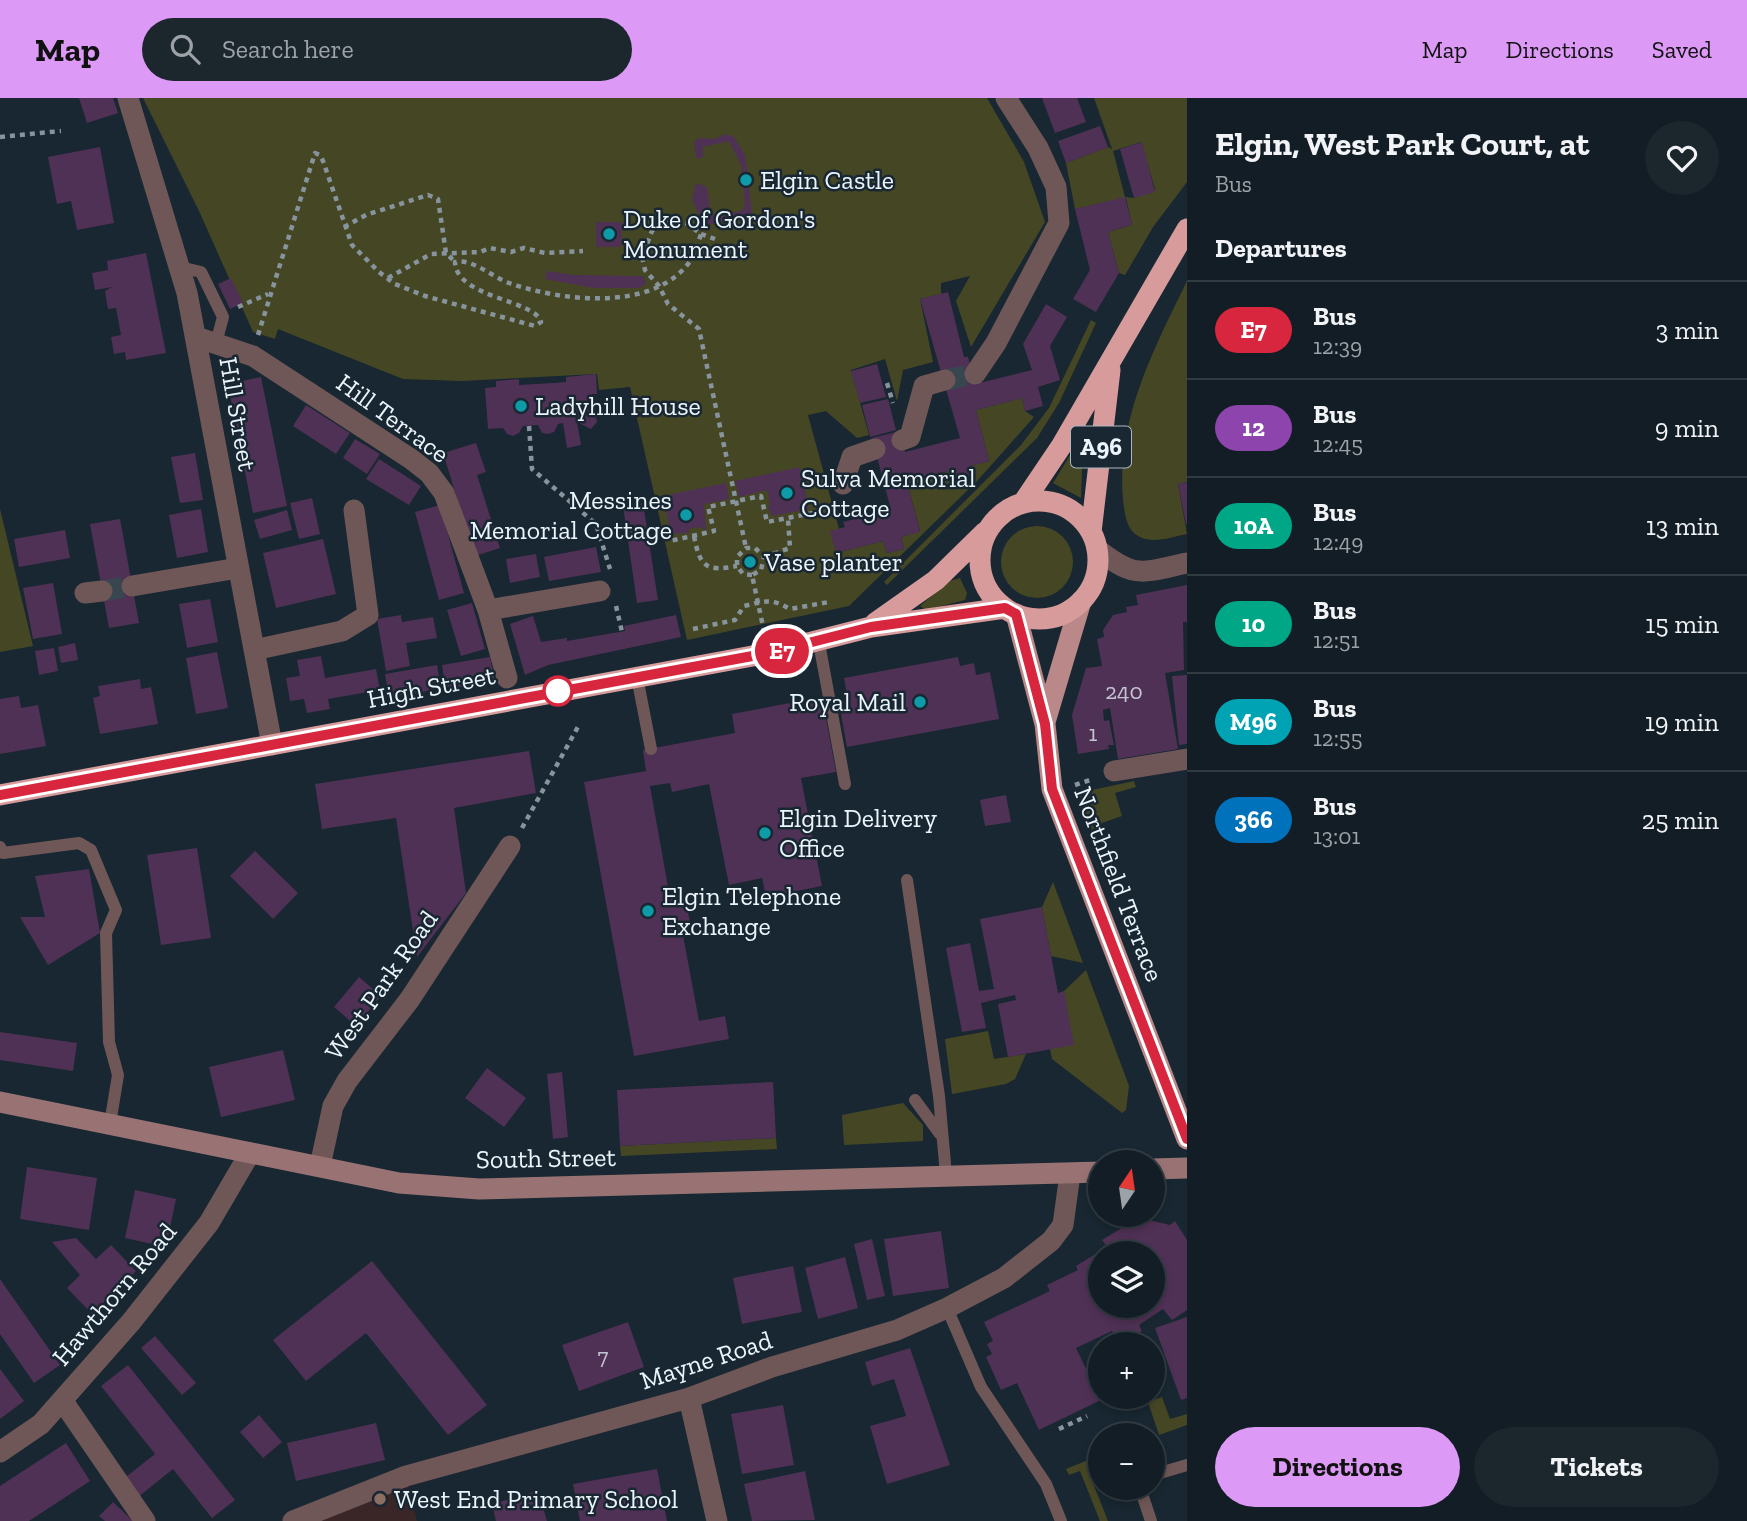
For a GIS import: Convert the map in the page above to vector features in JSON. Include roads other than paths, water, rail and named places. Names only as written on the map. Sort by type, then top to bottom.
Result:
[{"type":"highway","name":"A96","points":[[1023,503],[1062,445],[1187,229]]},
{"type":"highway","name":"A96","points":[[1010,611],[1044,619],[1070,610],[1081,601],[1095,577],[1094,541],[1111,361]]},
{"type":"highway","name":"A96","points":[[991,526],[1005,512],[1023,503],[1039,501],[1062,506],[1082,520],[1094,541]]},
{"type":"highway","points":[[991,526],[980,555],[981,570],[990,592],[1010,611]]},
{"type":"highway","name":"High Street","points":[[871,627],[936,580],[991,526]]},
{"type":"highway","name":"High Street","points":[[0,795],[819,643],[871,627],[1010,611]]},
{"type":"main road","name":"Northfield Terrace","points":[[1045,724],[1081,601]]},
{"type":"main road","name":"Northfield Terrace","points":[[1010,611],[1045,724],[1052,789],[1187,1139]]},
{"type":"street","name":"Hill Street","points":[[128,98],[180,267],[206,340],[239,568],[272,745]]},
{"type":"street","points":[[975,374],[996,343],[1059,223],[1056,187],[1048,167],[1006,98]]},
{"type":"street","name":"Hill Terrace","points":[[206,340],[253,356],[411,459],[436,481],[444,493],[488,610],[507,678]]},
{"type":"street","points":[[902,440],[910,437],[924,386],[945,380]]},
{"type":"street","points":[[843,484],[852,457],[875,449]]},
{"type":"street","points":[[254,650],[342,631],[368,615],[354,510]]},
{"type":"street","points":[[1094,541],[1117,565],[1137,572],[1187,563]]},
{"type":"street","points":[[132,586],[239,568]]},
{"type":"street","points":[[488,610],[600,591]]},
{"type":"street","points":[[1114,771],[1187,759]]},
{"type":"street","name":"West Park Road","points":[[320,1166],[333,1106],[347,1081],[410,999],[510,846]]},
{"type":"street","name":"South Street","points":[[0,1102],[399,1183],[479,1189],[1088,1173]]},
{"type":"street","name":"Hawthorn Road","points":[[0,1452],[41,1424],[131,1322],[209,1223],[250,1153]]},
{"type":"street","points":[[1166,1169],[1187,1168]]},
{"type":"street","name":"Mayne Road","points":[[293,1521],[406,1476],[690,1398],[772,1367],[897,1330],[947,1308],[1004,1278],[1032,1259],[1051,1241],[1063,1225],[1070,1174]]},
{"type":"street","points":[[690,1398],[717,1521]]},
{"type":"street","points":[[62,1399],[145,1521]]},
{"type":"lane","points":[[180,267],[201,272],[223,317],[206,340]]},
{"type":"lane","points":[[819,643],[845,784]]},
{"type":"lane","points":[[637,677],[650,748]]},
{"type":"lane","points":[[0,847],[4,853],[79,843],[91,850],[116,910],[106,933],[109,1042],[118,1075],[110,1124]]},
{"type":"lane","points":[[908,880],[946,1175]]},
{"type":"lane","points":[[915,1100],[942,1137]]},
{"type":"lane","points":[[947,1308],[981,1387],[1046,1484],[1060,1521]]},
{"type":"lane","points":[[1165,1471],[1187,1465]]},
{"type":"lane","points":[[1144,1500],[1151,1521]]},
{"type":"tunnel","points":[[945,380],[975,374]]},
{"type":"tunnel","points":[[102,591],[132,586]]},
{"type":"place","name":"Elgin Castle","points":[[746,180]]},
{"type":"place","name":"Duke of Gordon's Monument","points":[[609,234]]},
{"type":"place","name":"Ladyhill House","points":[[521,406]]},
{"type":"place","name":"Sulva Memorial Cottage","points":[[787,493]]},
{"type":"place","name":"Messines Memorial Cottage","points":[[686,515]]},
{"type":"place","name":"Vase planter","points":[[750,562]]},
{"type":"place","name":"Royal Mail","points":[[920,702]]},
{"type":"place","name":"Elgin Delivery Office","points":[[765,833]]},
{"type":"place","name":"Elgin Telephone Exchange","points":[[648,911]]},
{"type":"place","name":"West End Primary School","points":[[380,1499]]}]
